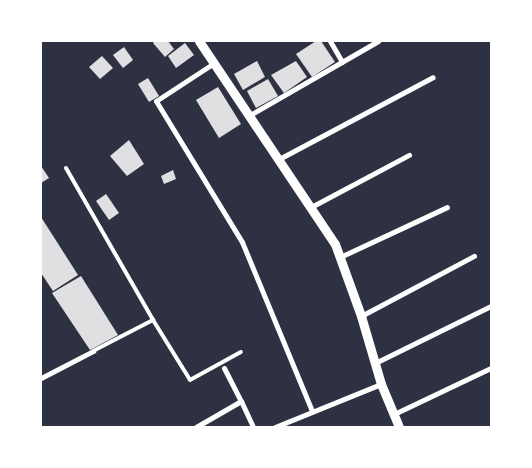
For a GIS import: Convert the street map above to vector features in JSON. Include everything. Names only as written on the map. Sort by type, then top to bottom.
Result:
[{"type":"street","points":[[199,41],[335,244],[398,427]]},
{"type":"street","points":[[330,41],[342,62]]},
{"type":"street","points":[[250,115],[378,41]]},
{"type":"street","points":[[215,63],[156,101],[242,242],[312,411]]},
{"type":"street","points":[[279,159],[433,77]]},
{"type":"street","points":[[311,208],[409,155]]},
{"type":"street","points":[[340,258],[447,207]]},
{"type":"street","points":[[361,316],[474,256]]},
{"type":"street","points":[[375,363],[491,306]]},
{"type":"street","points":[[41,378],[93,351]]},
{"type":"street","points":[[223,366],[253,427]]},
{"type":"street","points":[[394,414],[491,368]]},
{"type":"street","points":[[275,427],[382,384]]},
{"type":"street","points":[[196,427],[241,401]]},
{"type":"lane","points":[[66,168],[153,320],[190,380],[223,366],[241,352]]},
{"type":"lane","points":[[93,351],[153,320]]},
{"type":"building","points":[[155,41],[168,41],[174,49],[165,57],[153,43]]},
{"type":"building","points":[[316,41],[321,41],[335,62],[312,77],[296,54]]},
{"type":"building","points":[[185,43],[194,55],[176,68],[168,56]]},
{"type":"building","points":[[124,47],[133,60],[123,68],[113,55]]},
{"type":"building","points":[[102,56],[113,68],[100,79],[89,67]]},
{"type":"building","points":[[257,61],[265,77],[243,90],[234,74]]},
{"type":"building","points":[[296,61],[307,77],[284,93],[271,75]]},
{"type":"building","points":[[148,78],[159,96],[149,102],[138,84]]},
{"type":"building","points":[[268,79],[278,96],[256,108],[247,91]]},
{"type":"building","points":[[218,87],[241,124],[219,138],[196,100]]},
{"type":"building","points":[[129,140],[144,164],[127,176],[110,156]]},
{"type":"building","points":[[41,166],[49,178],[41,183]]},
{"type":"building","points":[[173,170],[176,179],[164,184],[161,176]]},
{"type":"building","points":[[106,194],[119,213],[109,220],[96,201]]},
{"type":"building","points":[[41,217],[78,275],[53,291],[41,273]]},
{"type":"building","points":[[81,276],[118,335],[90,350],[52,293]]}]
